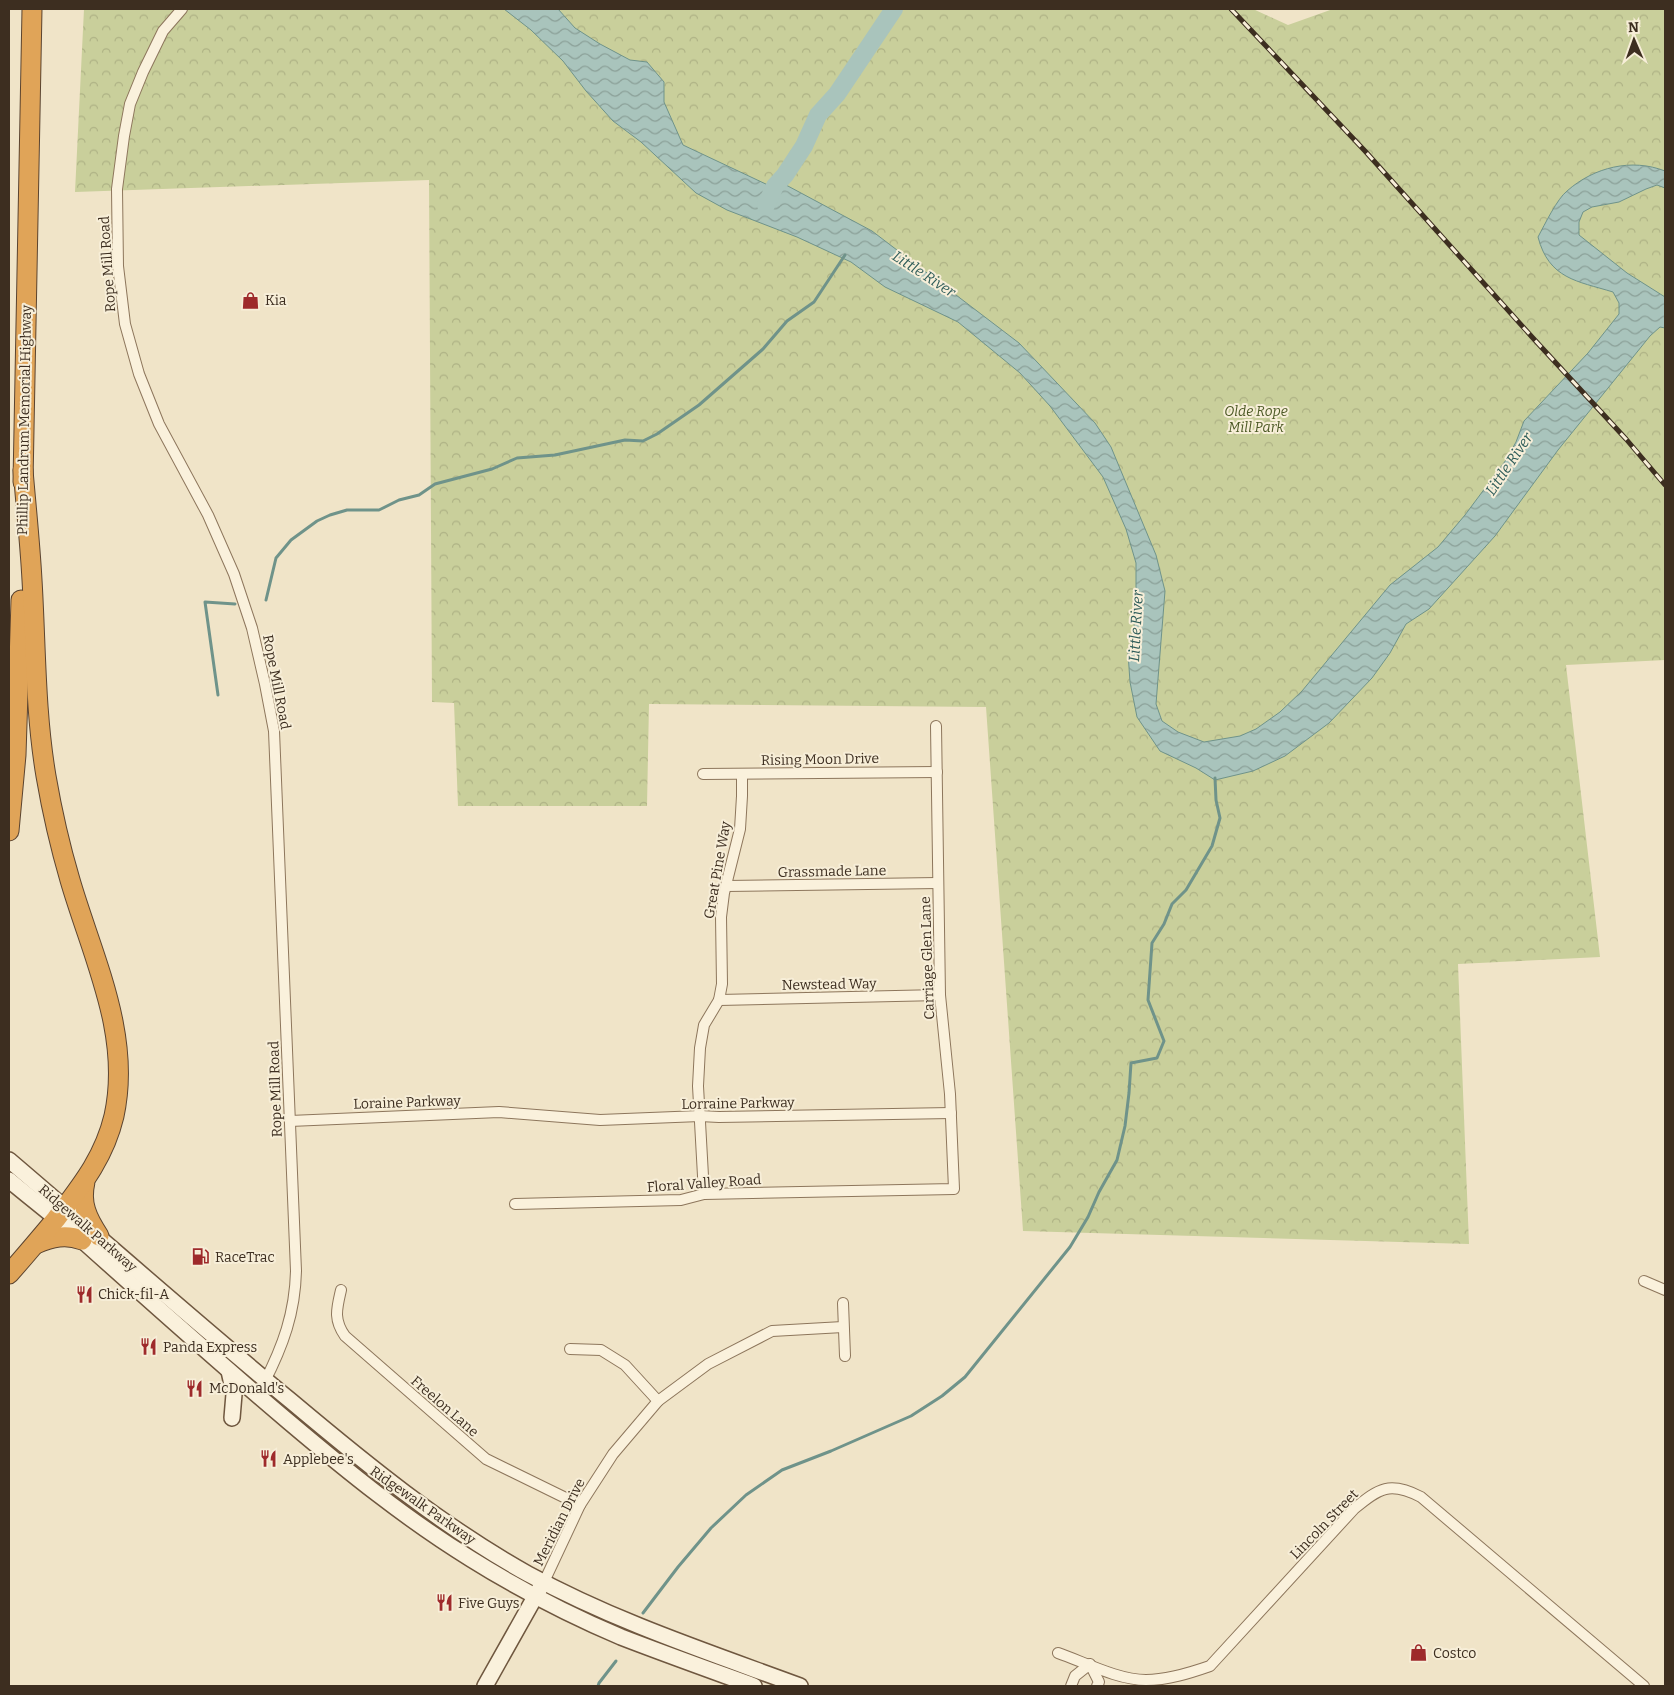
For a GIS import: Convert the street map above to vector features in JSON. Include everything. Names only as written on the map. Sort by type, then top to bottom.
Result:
[{"type":"highway","name":"Phillip Landrum Memorial Highway","points":[[9,831],[16,756],[19,685],[32,9]]},
{"type":"highway","points":[[9,1274],[36,1244],[85,1182],[103,1148],[113,1117],[119,1076],[118,1051],[112,1015],[66,863],[46,774],[38,703],[32,580],[23,470]]},
{"type":"highway","points":[[36,1244],[60,1237],[90,1238],[90,1223],[84,1205],[83,1192],[85,1182]]},
{"type":"main road","name":"Ridgewalk Parkway","points":[[9,1160],[60,1213],[363,1462],[417,1503],[488,1550],[544,1582],[643,1627],[800,1686]]},
{"type":"main road","name":"Ridgewalk Parkway","points":[[9,1180],[60,1213]]},
{"type":"main road","name":"Ridgewalk Parkway","points":[[90,1238],[229,1372],[395,1508],[473,1560],[535,1596],[620,1636],[754,1686]]},
{"type":"main road","points":[[229,1372],[234,1394],[232,1418]]},
{"type":"main road","points":[[485,1686],[544,1582]]},
{"type":"street","name":"Rope Mill Road","points":[[182,9],[163,31],[130,104],[117,189],[118,266],[125,324],[139,374],[158,424],[208,515],[234,574],[252,628],[274,731],[296,1288],[290,1320],[281,1346],[257,1395]]},
{"type":"street","name":"Carriage Glen Lane","points":[[936,726],[940,995],[951,1113],[954,1189]]},
{"type":"street","name":"Rising Moon Drive","points":[[703,774],[937,772]]},
{"type":"street","name":"Great Pine Way","points":[[704,1194],[698,1086],[700,1048],[704,1025],[719,1000],[722,984],[721,917],[726,886],[740,829],[742,774]]},
{"type":"street","name":"Grassmade Lane","points":[[726,886],[938,883]]},
{"type":"street","name":"Newstead Way","points":[[719,1000],[940,995]]},
{"type":"street","name":"Loraine Parkway","points":[[290,1121],[499,1112],[525,1114]]},
{"type":"street","name":"Lorraine Parkway","points":[[525,1114],[600,1120],[700,1116],[951,1113]]},
{"type":"street","name":"Floral Valley Road","points":[[515,1204],[681,1200],[704,1194],[954,1189]]},
{"type":"street","points":[[1644,1281],[1665,1290]]},
{"type":"street","name":"Freelon Lane","points":[[341,1290],[336,1311],[339,1327],[345,1336],[486,1459],[580,1505]]},
{"type":"street","points":[[842,1303],[845,1356]]},
{"type":"street","name":"Meridian Drive","points":[[544,1582],[580,1505],[613,1454],[658,1401],[708,1364],[772,1331],[843,1327]]},
{"type":"street","points":[[570,1349],[601,1350],[625,1365],[658,1401]]},
{"type":"street","name":"Lincoln Street","points":[[1058,1653],[1120,1676],[1145,1680],[1190,1673],[1210,1666],[1354,1509],[1374,1492],[1391,1488],[1406,1489],[1421,1497],[1644,1686]]},
{"type":"street","points":[[1071,1686],[1074,1676],[1090,1664],[1099,1682],[1097,1686]]},
{"type":"green space","name":"Olde Rope Mill Park","points":[[84,9],[1253,9],[1288,25],[1333,9],[1665,9],[1665,660],[1566,665],[1600,957],[1458,964],[1469,1244],[1023,1231],[986,707],[649,704],[647,806],[458,806],[454,703],[432,702],[429,180],[75,192]]},
{"type":"water","name":"Little River","points":[[504,9],[558,9],[575,28],[600,44],[630,60],[647,62],[664,82],[664,102],[683,145],[770,186],[786,185],[872,231],[1019,343],[1095,423],[1111,447],[1156,555],[1165,591],[1156,704],[1162,721],[1178,732],[1204,742],[1240,736],[1256,729],[1280,712],[1302,691],[1390,585],[1438,547],[1465,515],[1506,460],[1516,442],[1524,421],[1588,353],[1619,314],[1619,303],[1613,292],[1576,281],[1557,270],[1549,262],[1538,237],[1551,212],[1563,195],[1589,176],[1614,167],[1627,165],[1640,165],[1665,171],[1665,188],[1657,185],[1619,202],[1592,207],[1583,212],[1579,222],[1579,235],[1627,273],[1665,297],[1665,328],[1660,327],[1650,336],[1558,450],[1495,536],[1429,609],[1406,624],[1390,653],[1372,678],[1329,723],[1285,756],[1253,771],[1215,780],[1196,768],[1160,751],[1137,717],[1130,682],[1128,653],[1134,630],[1136,563],[1126,529],[1103,477],[1050,406],[1020,373],[958,322],[885,287],[851,262],[797,237],[727,210],[696,193],[641,142],[613,121],[586,91],[563,61],[531,30]]},
{"type":"waterway","points":[[766,205],[775,186],[785,175],[804,146],[818,115],[837,94],[894,9]]},
{"type":"waterway","points":[[266,600],[276,558],[291,540],[317,521],[330,515],[347,510],[379,510],[399,500],[419,495],[435,484],[492,469],[517,458],[555,455],[625,440],[643,441],[657,434],[699,405],[763,349],[787,321],[814,302],[845,255]]},
{"type":"waterway","points":[[218,695],[205,602],[235,604]]},
{"type":"waterway","points":[[643,1613],[711,1528],[746,1495],[782,1470],[911,1416],[942,1396],[965,1377],[1070,1247],[1088,1217],[1099,1192],[1117,1160],[1125,1126],[1131,1063],[1157,1058],[1164,1041],[1148,1000],[1152,943],[1164,924],[1172,904],[1186,890],[1212,846],[1220,818],[1216,800],[1215,778]]},
{"type":"waterway","points":[[598,1686],[616,1661]]},
{"type":"railway","points":[[1231,9],[1365,151],[1626,439],[1665,485]]},
{"type":"place","name":"Kia","points":[[251,300]]},
{"type":"place","name":"RaceTrac","points":[[201,1257]]},
{"type":"place","name":"Chick-fil-A","points":[[84,1294]]},
{"type":"place","name":"Panda Express","points":[[149,1347]]},
{"type":"place","name":"McDonald's","points":[[195,1388]]},
{"type":"place","name":"Applebee's","points":[[269,1459]]},
{"type":"place","name":"Five Guys","points":[[444,1603]]},
{"type":"place","name":"Costco","points":[[1419,1653]]}]
